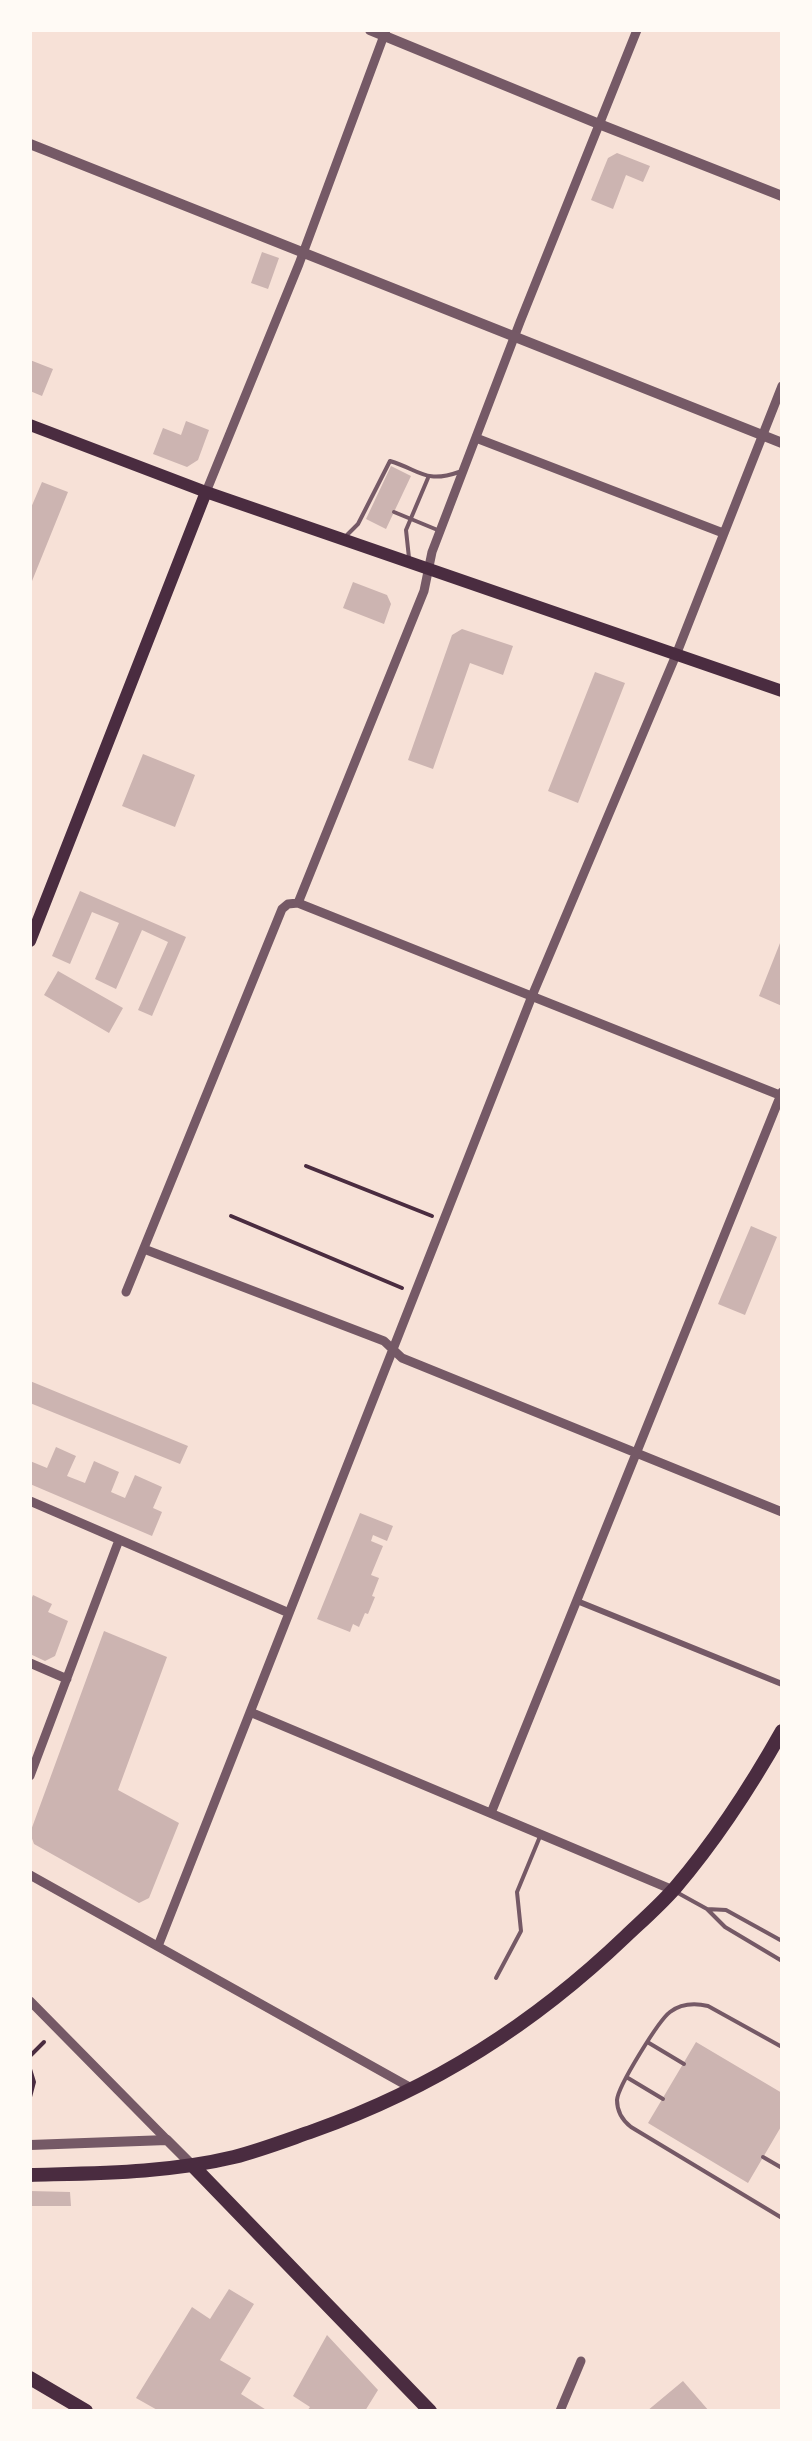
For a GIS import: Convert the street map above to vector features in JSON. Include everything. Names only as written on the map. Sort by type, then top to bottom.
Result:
[{"type":"main road","points":[[30,425],[206,492],[782,691]]},
{"type":"main road","points":[[30,941],[206,492]]},
{"type":"main road","points":[[30,2174],[157,2169],[264,2148],[333,2124],[464,2062],[515,2029],[592,1968],[673,1890],[738,1804],[782,1731]]},
{"type":"main road","points":[[192,2165],[430,2411]]},
{"type":"main road","points":[[30,2378],[86,2411]]},
{"type":"street","points":[[370,30],[782,196]]},
{"type":"street","points":[[298,903],[424,591],[440,532],[514,337],[637,30]]},
{"type":"street","points":[[206,492],[303,252],[385,33]]},
{"type":"street","points":[[30,144],[782,443]]},
{"type":"street","points":[[158,1946],[532,996],[676,655],[782,386]]},
{"type":"street","points":[[476,438],[722,533]]},
{"type":"street","points":[[126,1292],[282,909],[288,904],[298,903],[781,1094],[490,1813]]},
{"type":"street","points":[[144,1250],[384,1341],[402,1358],[782,1512]]},
{"type":"street","points":[[30,1501],[289,1613]]},
{"type":"street","points":[[30,1776],[119,1540]]},
{"type":"street","points":[[577,1601],[782,1684]]},
{"type":"street","points":[[30,1663],[67,1679]]},
{"type":"street","points":[[250,1712],[673,1890]]},
{"type":"street","points":[[30,1875],[413,2089]]},
{"type":"street","points":[[30,2001],[192,2165]]},
{"type":"street","points":[[30,2145],[167,2140]]},
{"type":"street","points":[[560,2411],[580,2362]]},
{"type":"lane","points":[[338,538],[352,532],[372,502],[390,461],[428,478],[464,470]]},
{"type":"lane","points":[[410,562],[406,543],[409,518],[428,478]]},
{"type":"lane","points":[[394,512],[440,532]]},
{"type":"lane","points":[[496,1978],[521,1930],[516,1892],[542,1834]]},
{"type":"lane","points":[[673,1890],[782,1961]]},
{"type":"lane","points":[[707,1910],[726,1910],[782,1941]]},
{"type":"lane","points":[[782,2048],[716,2010],[700,2004],[682,2005],[668,2014],[648,2043],[620,2088],[617,2102],[620,2116],[630,2127],[782,2218]]},
{"type":"lane","points":[[648,2043],[684,2064]]},
{"type":"lane","points":[[626,2078],[662,2098]]},
{"type":"lane","points":[[763,2157],[782,2168]]},
{"type":"path","points":[[306,1166],[418,1210]]},
{"type":"path","points":[[231,1216],[390,1283]]},
{"type":"path","points":[[30,2056],[44,2042]]},
{"type":"path","points":[[30,2068],[34,2082],[30,2098]]},
{"type":"building","points":[[617,153],[650,166],[643,182],[626,175],[613,209],[591,200],[608,158]]},
{"type":"building","points":[[262,252],[279,258],[268,289],[251,283]]},
{"type":"building","points":[[30,360],[53,369],[42,396],[30,391]]},
{"type":"building","points":[[186,421],[209,430],[198,460],[187,467],[153,454],[163,428],[181,435]]},
{"type":"building","points":[[391,466],[411,476],[386,529],[366,519]]},
{"type":"building","points":[[42,482],[68,492],[30,586],[30,510]]},
{"type":"building","points":[[353,582],[387,595],[391,604],[384,624],[343,608]]},
{"type":"building","points":[[462,629],[513,646],[503,675],[470,663],[433,769],[408,760],[452,635]]},
{"type":"building","points":[[595,672],[625,683],[578,803],[548,791]]},
{"type":"building","points":[[143,754],[195,775],[175,827],[122,806]]},
{"type":"building","points":[[80,891],[186,937],[152,1016],[138,1010],[168,942],[142,930],[116,989],[95,979],[119,923],[92,912],[70,964],[52,956]]},
{"type":"building","points":[[782,938],[782,1006],[759,996]]},
{"type":"building","points":[[58,971],[123,1008],[109,1033],[44,995]]},
{"type":"building","points":[[751,1226],[777,1237],[745,1315],[718,1304]]},
{"type":"building","points":[[30,1381],[188,1446],[180,1464],[30,1403]]},
{"type":"building","points":[[56,1447],[76,1456],[67,1476],[85,1483],[94,1461],[119,1472],[111,1492],[125,1498],[135,1475],[162,1487],[153,1508],[162,1512],[152,1536],[30,1484],[30,1461],[47,1468]]},
{"type":"building","points":[[360,1513],[393,1526],[387,1541],[373,1535],[371,1541],[383,1546],[371,1575],[379,1578],[372,1596],[375,1597],[359,1627],[353,1624],[350,1632],[317,1619]]},
{"type":"building","points":[[33,1595],[52,1604],[48,1612],[68,1621],[55,1656],[45,1661],[30,1654]]},
{"type":"building","points":[[104,1631],[167,1657],[118,1790],[179,1823],[149,1898],[139,1903],[34,1844],[30,1833]]},
{"type":"building","points":[[696,2042],[782,2093],[782,2125],[748,2183],[648,2123]]},
{"type":"building","points":[[30,2191],[70,2192],[71,2206],[30,2206]]},
{"type":"building","points":[[229,2289],[254,2304],[220,2360],[251,2378],[241,2394],[268,2411],[159,2411],[136,2398],[192,2307],[210,2319]]},
{"type":"building","points":[[327,2335],[378,2390],[365,2411],[307,2411],[310,2407],[293,2396]]},
{"type":"building","points":[[683,2381],[709,2411],[647,2411]]}]
